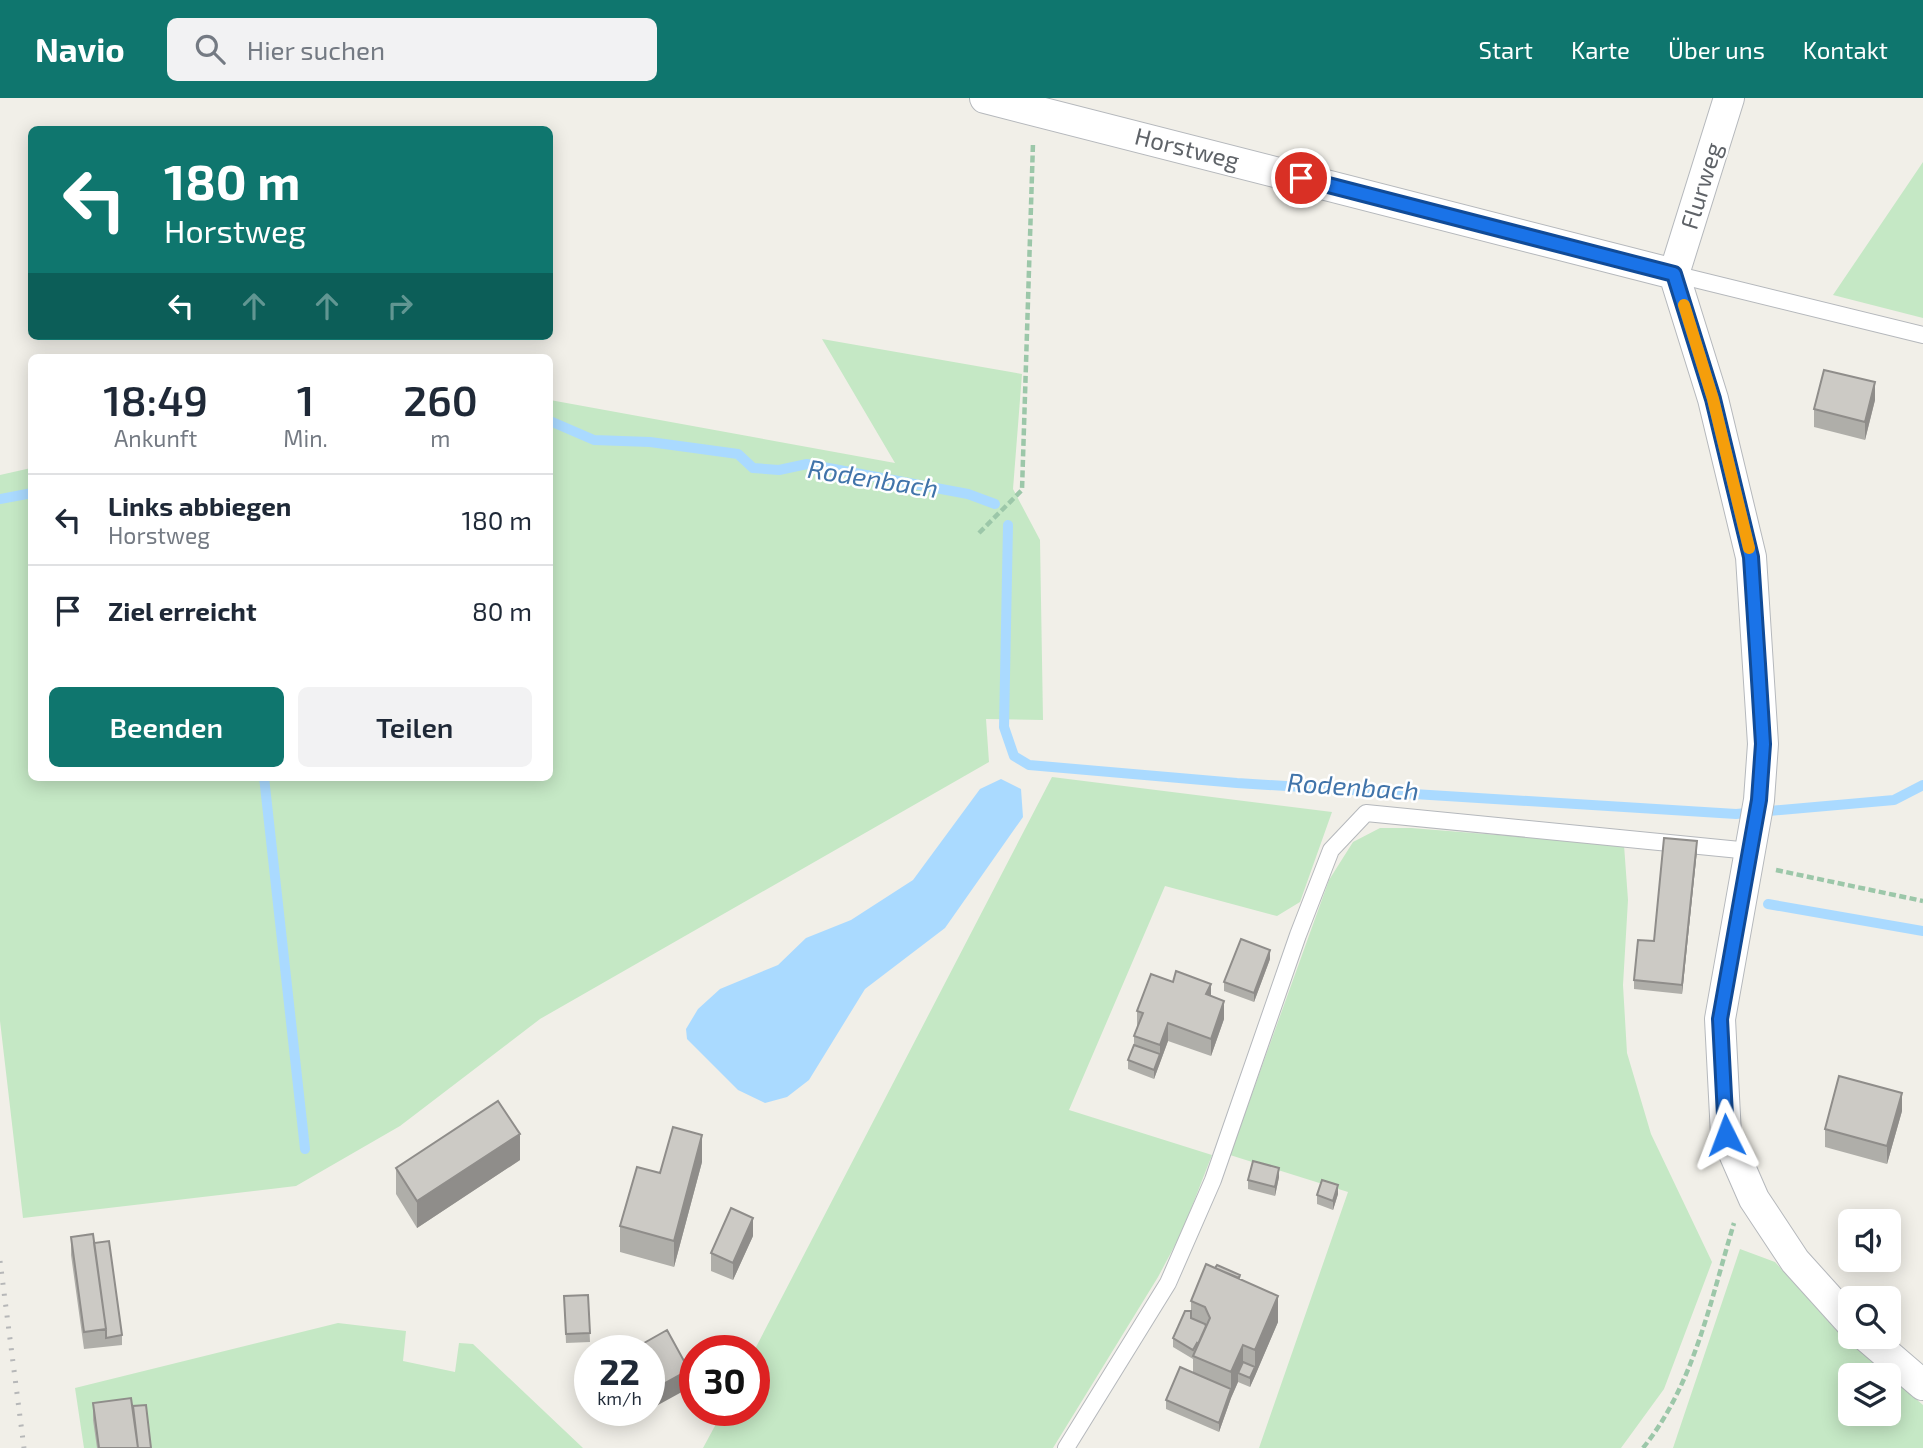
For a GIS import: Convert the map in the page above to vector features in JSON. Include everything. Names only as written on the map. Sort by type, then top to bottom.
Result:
[{"type":"street","name":"Horstweg","points":[[985,98],[1674,274]]},
{"type":"street","name":"Flurweg","points":[[1674,274],[1729,98]]},
{"type":"street","points":[[1674,274],[1713,399],[1751,557],[1763,744],[1759,800],[1720,1019],[1726,1135],[1754,1199],[1795,1261],[1838,1309]]},
{"type":"street","points":[[1881,1349],[1923,1385]]},
{"type":"lane","points":[[1674,274],[1923,335]]},
{"type":"lane","points":[[1066,1448],[1168,1283],[1213,1180],[1298,935],[1331,849],[1366,813],[1750,850]]},
{"type":"path","points":[[979,533],[1022,491],[1034,110]]},
{"type":"path","points":[[1750,850],[1923,901]]},
{"type":"path","points":[[1643,1448],[1668,1413],[1690,1364],[1738,1211],[1754,1199]]},
{"type":"green space","points":[[1923,162],[1923,318],[1833,295]]},
{"type":"green space","points":[[822,339],[1022,374],[1013,489],[1040,540],[1043,720],[986,719],[989,762],[540,1019],[400,1126],[296,1186],[23,1218],[0,1021],[0,475],[28,469],[28,781],[553,781],[553,401],[895,463]]},
{"type":"green space","points":[[1052,777],[1332,812],[1300,902],[1277,916],[1165,886],[1069,1110],[1212,1155],[1182,1232],[1158,1277],[1053,1448],[703,1448],[715,1426],[770,1426],[770,1335],[762,1335]]},
{"type":"green space","points":[[1380,828],[1411,828],[1624,845],[1628,900],[1623,985],[1627,1053],[1651,1134],[1712,1262],[1664,1389],[1621,1448],[1259,1448],[1348,1192],[1230,1155],[1329,880],[1353,842]]},
{"type":"green space","points":[[1740,1249],[1775,1262],[1838,1332],[1838,1349],[1858,1349],[1874,1363],[1838,1363],[1838,1426],[1901,1426],[1901,1386],[1923,1405],[1923,1448],[1673,1448]]},
{"type":"green space","points":[[338,1323],[406,1331],[403,1361],[455,1372],[459,1343],[473,1344],[583,1448],[84,1448],[75,1388]]},
{"type":"water","points":[[1001,779],[1021,789],[1023,817],[945,928],[865,989],[809,1080],[787,1097],[765,1103],[738,1090],[687,1039],[686,1029],[698,1009],[720,989],[778,965],[806,938],[851,920],[913,880],[980,789]]},
{"type":"building","points":[[1824,370],[1875,382],[1865,422],[1814,409]]},
{"type":"building","points":[[1664,838],[1697,841],[1682,985],[1634,980],[1638,940],[1654,941]]},
{"type":"building","points":[[1241,939],[1270,950],[1254,993],[1224,982]]},
{"type":"building","points":[[1176,971],[1211,984],[1206,994],[1224,1001],[1211,1039],[1168,1023],[1160,1045],[1134,1036],[1143,1013],[1137,1011],[1151,974],[1173,982]]},
{"type":"building","points":[[1134,1045],[1160,1054],[1154,1070],[1128,1060]]},
{"type":"building","points":[[1839,1076],[1902,1093],[1887,1146],[1825,1129]]},
{"type":"building","points":[[498,1101],[520,1134],[417,1201],[396,1168]]},
{"type":"building","points":[[673,1127],[702,1135],[674,1241],[620,1226],[637,1167],[660,1173]]},
{"type":"building","points":[[1253,1161],[1279,1168],[1275,1187],[1248,1180]]},
{"type":"building","points":[[1322,1180],[1338,1185],[1333,1201],[1317,1195]]},
{"type":"building","points":[[731,1208],[753,1218],[733,1263],[711,1253]]},
{"type":"building","points":[[93,1234],[106,1329],[84,1332],[71,1237]]},
{"type":"building","points":[[109,1241],[122,1335],[106,1338],[94,1243]]},
{"type":"building","points":[[1206,1264],[1278,1296],[1255,1350],[1243,1345],[1231,1372],[1193,1356],[1210,1318],[1205,1307],[1191,1301]]},
{"type":"building","points":[[1217,1265],[1240,1275],[1239,1278],[1215,1268]]},
{"type":"building","points":[[588,1295],[590,1333],[566,1334],[564,1296]]},
{"type":"building","points":[[1185,1311],[1191,1311],[1191,1318],[1206,1326],[1193,1350],[1173,1338]]},
{"type":"building","points":[[667,1330],[679,1352],[679,1376],[665,1383],[665,1335],[658,1335]]},
{"type":"building","points":[[1243,1362],[1255,1367],[1250,1378],[1238,1373]]},
{"type":"building","points":[[1180,1367],[1231,1389],[1219,1423],[1166,1400]]},
{"type":"building","points":[[131,1398],[138,1448],[99,1448],[93,1403]]},
{"type":"building","points":[[146,1405],[151,1448],[138,1448],[133,1406]]},
{"type":"waterway","name":"Rodenbach","points":[[553,422],[594,440],[650,442],[738,454],[753,468],[779,470],[807,464],[968,494],[995,504]]},
{"type":"waterway","name":"Rodenbach","points":[[0,499],[28,494]]},
{"type":"waterway","name":"Rodenbach","points":[[1008,525],[1004,727],[1014,756],[1029,765],[1237,783],[1736,814],[1894,800],[1923,785]]},
{"type":"waterway","points":[[264,781],[305,1149]]},
{"type":"waterway","points":[[1768,904],[1923,931]]},
{"type":"railway","points":[[0,1261],[24,1448]]},
{"type":"slow traffic","points":[[1684,305],[1713,399],[1749,548]]},
{"type":"route","points":[[1301,178],[1674,274],[1713,399],[1751,557],[1763,744],[1759,800],[1720,1019],[1726,1135]]}]
